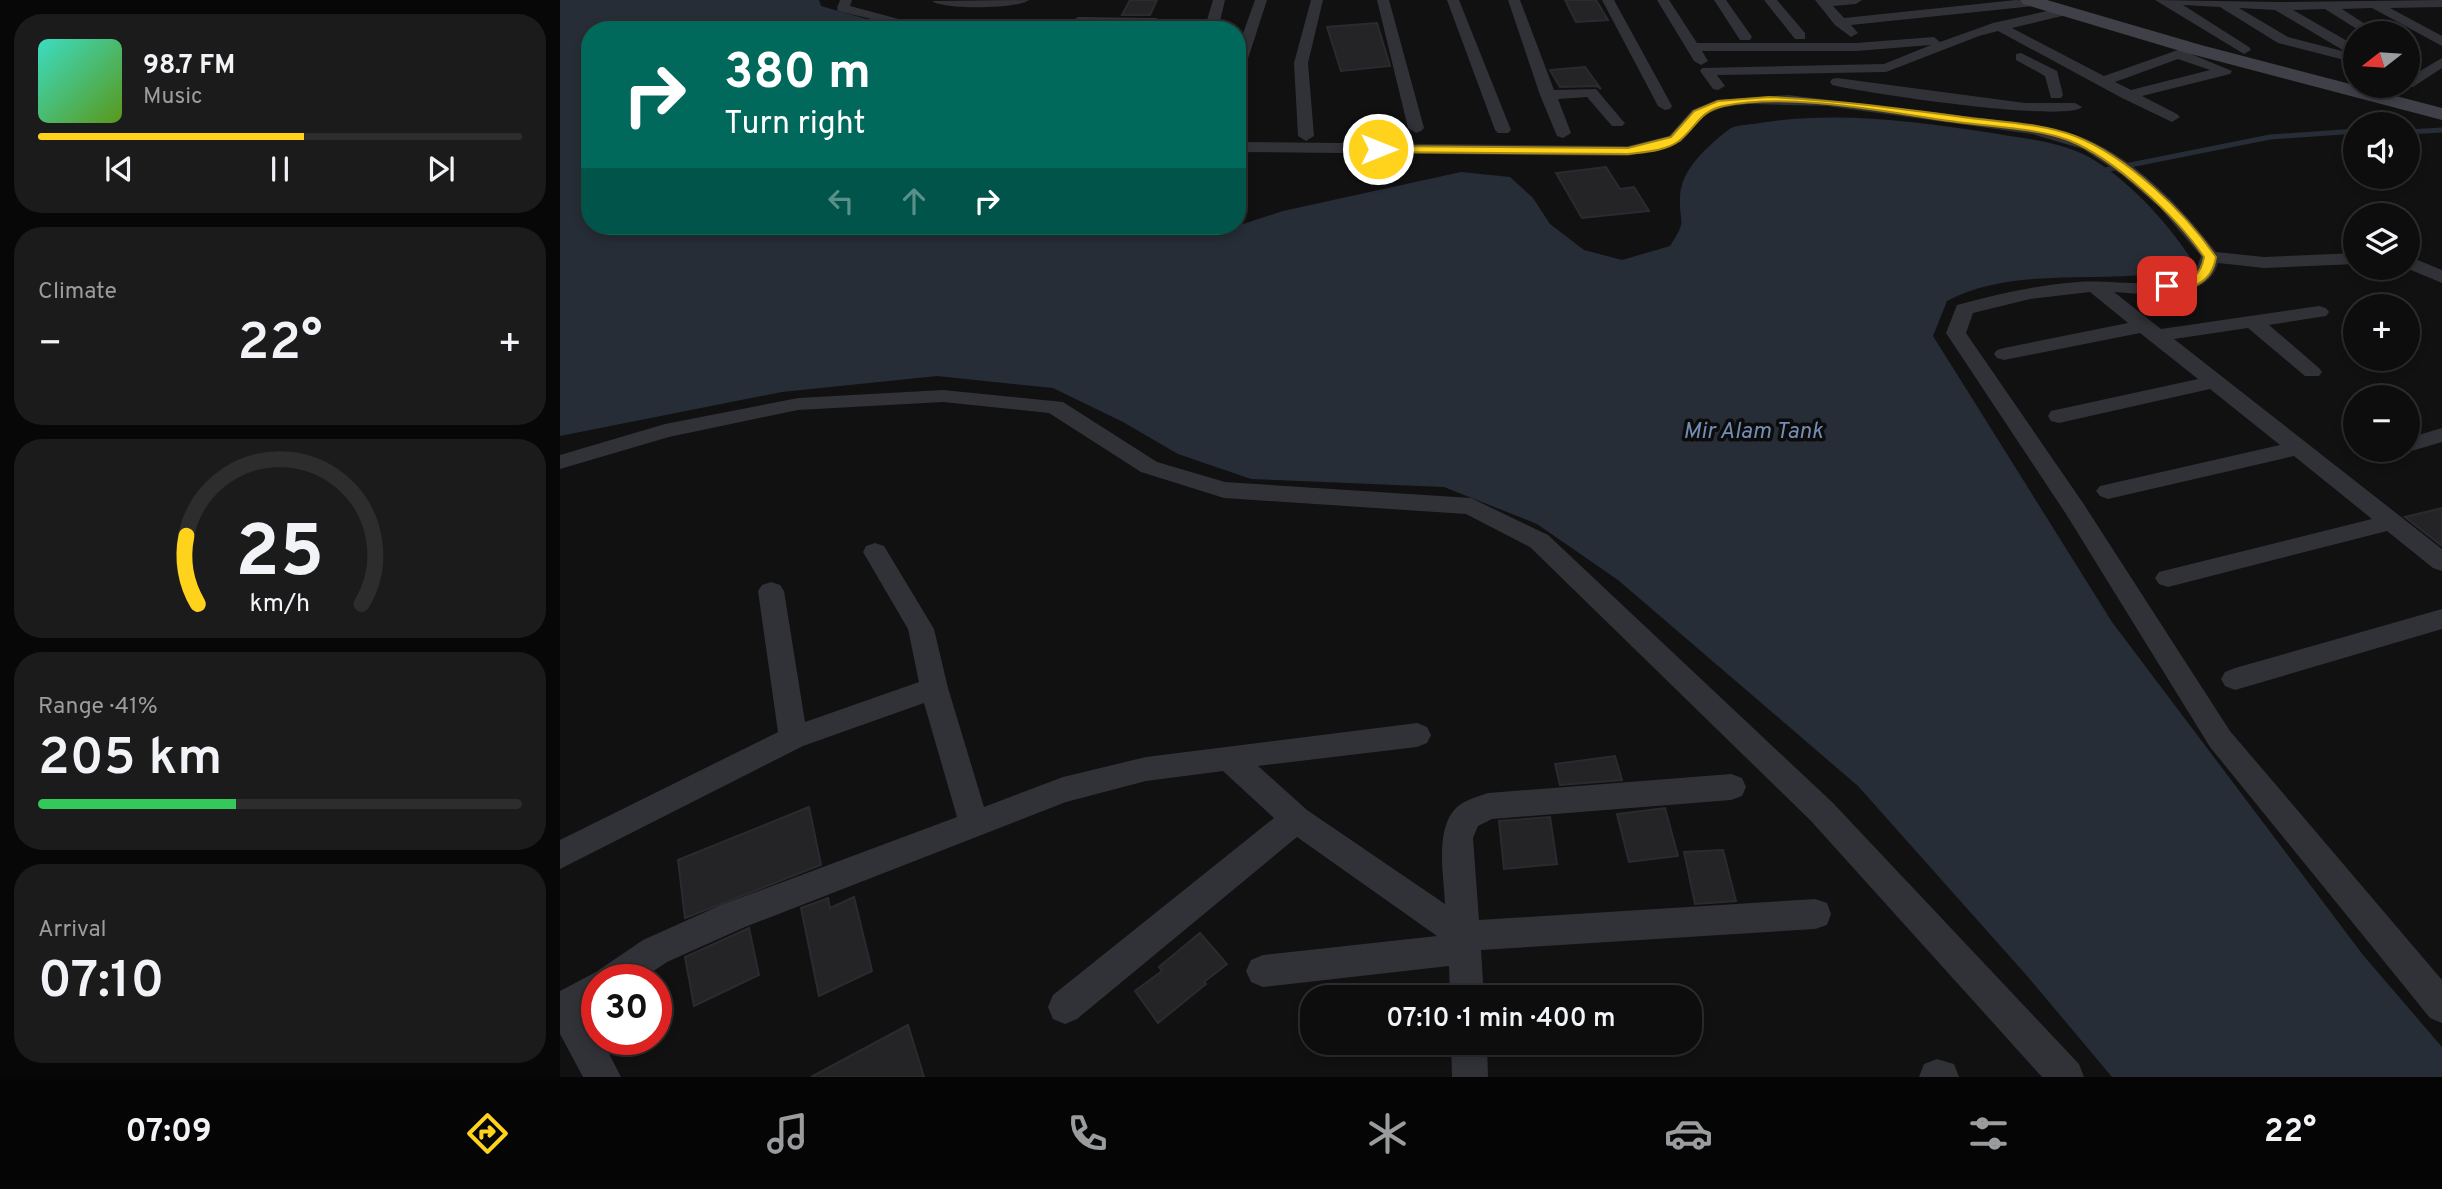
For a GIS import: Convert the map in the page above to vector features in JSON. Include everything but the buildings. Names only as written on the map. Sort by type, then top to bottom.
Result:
[{"type":"main road","points":[[2032,1],[2186,52],[2343,89]]},
{"type":"main road","points":[[2381,98],[2442,114]]},
{"type":"street","points":[[846,0],[843,8],[897,21]]},
{"type":"street","points":[[1213,21],[1219,0]]},
{"type":"street","points":[[1246,37],[1261,0]]},
{"type":"street","points":[[1306,136],[1301,63],[1317,0]]},
{"type":"street","points":[[1383,0],[1416,128]]},
{"type":"street","points":[[1454,0],[1503,130]]},
{"type":"street","points":[[1514,0],[1563,133]]},
{"type":"street","points":[[1608,0],[1665,106]]},
{"type":"street","points":[[1663,0],[1718,86]]},
{"type":"street","points":[[1720,0],[1745,37]]},
{"type":"street","points":[[1770,0],[1800,36]]},
{"type":"street","points":[[1822,1],[1856,0]]},
{"type":"street","points":[[2161,0],[2279,6],[2442,3]]},
{"type":"street","points":[[926,10],[939,1],[1023,4]]},
{"type":"street","points":[[1822,1],[1840,23],[1868,46]]},
{"type":"street","points":[[1840,23],[2032,1]]},
{"type":"street","points":[[2167,1],[2244,50]]},
{"type":"street","points":[[2423,2],[2442,12]]},
{"type":"street","points":[[2224,4],[2283,40],[2343,53]]},
{"type":"street","points":[[2319,4],[2350,21]]},
{"type":"street","points":[[2376,5],[2442,42]]},
{"type":"street","points":[[2279,6],[2343,48]]},
{"type":"street","points":[[1707,71],[1886,68],[1974,33],[2065,11]]},
{"type":"street","points":[[1079,20],[1156,21]]},
{"type":"street","points":[[1998,26],[2172,117]]},
{"type":"street","points":[[1974,33],[2052,74],[2056,95]]},
{"type":"street","points":[[1693,47],[1868,46],[1957,39]]},
{"type":"street","points":[[2103,81],[2186,52],[2225,71],[2127,95]]},
{"type":"street","points":[[2420,76],[2442,62]]},
{"type":"street","points":[[1831,70],[1829,81],[2025,108],[2075,107]]},
{"type":"street","points":[[2420,81],[2442,85]]},
{"type":"street","points":[[1547,95],[1591,92],[1617,123]]},
{"type":"street","points":[[1246,147],[1628,151],[1653,147],[1675,139],[1697,113],[1721,103],[1788,99],[2032,129],[2071,138],[2120,167],[2198,240],[2210,257],[2208,271],[2196,281],[2167,286],[2094,286],[2001,299],[1964,309],[1956,333],[2075,509],[2220,739],[2442,1006]]},
{"type":"street","points":[[2210,257],[2236,262],[2280,263],[2343,259]]},
{"type":"street","points":[[2420,267],[2442,277]]},
{"type":"street","points":[[2094,286],[2442,562]]},
{"type":"street","points":[[2004,354],[2150,331],[2253,322],[2319,312]]},
{"type":"street","points":[[2253,322],[2312,372]]},
{"type":"street","points":[[2059,416],[2214,382]]},
{"type":"street","points":[[560,462],[665,431],[798,404],[943,396],[1055,407],[1149,467],[1224,490],[1471,506],[1539,541],[1822,812],[2066,1077]]},
{"type":"street","points":[[2420,441],[2442,435]]},
{"type":"street","points":[[2108,491],[2297,448]]},
{"type":"street","points":[[2168,578],[2391,522]]},
{"type":"street","points":[[876,552],[921,629],[934,688],[974,823]]},
{"type":"street","points":[[771,592],[793,738]]},
{"type":"street","points":[[2235,679],[2442,619]]},
{"type":"street","points":[[560,855],[793,738],[934,688]]},
{"type":"street","points":[[635,964],[655,951],[733,916],[1075,787],[1146,769],[1417,735]]},
{"type":"street","points":[[1229,758],[1296,819],[1464,942]]},
{"type":"street","points":[[1466,985],[1457,838],[1467,817],[1488,806],[1731,787]]},
{"type":"street","points":[[1065,1007],[1296,819]]},
{"type":"street","points":[[1263,971],[1464,942],[1815,914]]},
{"type":"street","points":[[581,998],[563,1010],[603,1077]]},
{"type":"street","points":[[1469,1055],[1470,1077]]},
{"type":"water","name":"Mir Alam Tank","points":[[560,0],[819,0],[821,6],[874,21],[581,21],[581,235],[1246,235],[1246,223],[1283,211],[1461,172],[1510,177],[1533,198],[1550,224],[1584,250],[1622,260],[1670,246],[1681,226],[1681,187],[1690,168],[1704,151],[1728,130],[1737,126],[1813,118],[1873,119],[1962,129],[2066,147],[2104,166],[2133,190],[2173,233],[2193,262],[2151,274],[2021,280],[1971,291],[1947,301],[1933,336],[2112,622],[2363,955],[2442,1047],[2442,1077],[2112,1077],[2028,977],[1858,786],[1618,580],[1537,524],[1444,487],[1251,479],[1178,454],[1123,422],[1053,388],[937,376],[782,392],[560,436]]},
{"type":"waterway","points":[[2420,131],[2442,130]]},
{"type":"waterway","points":[[2095,172],[2270,137],[2343,132]]},
{"type":"route","points":[[1378,149],[1628,151],[1653,147],[1675,139],[1697,113],[1721,103],[1749,100],[1827,102],[2032,129],[2071,138],[2108,158],[2140,181],[2198,240],[2210,257],[2208,271],[2196,281],[2167,286]]}]
